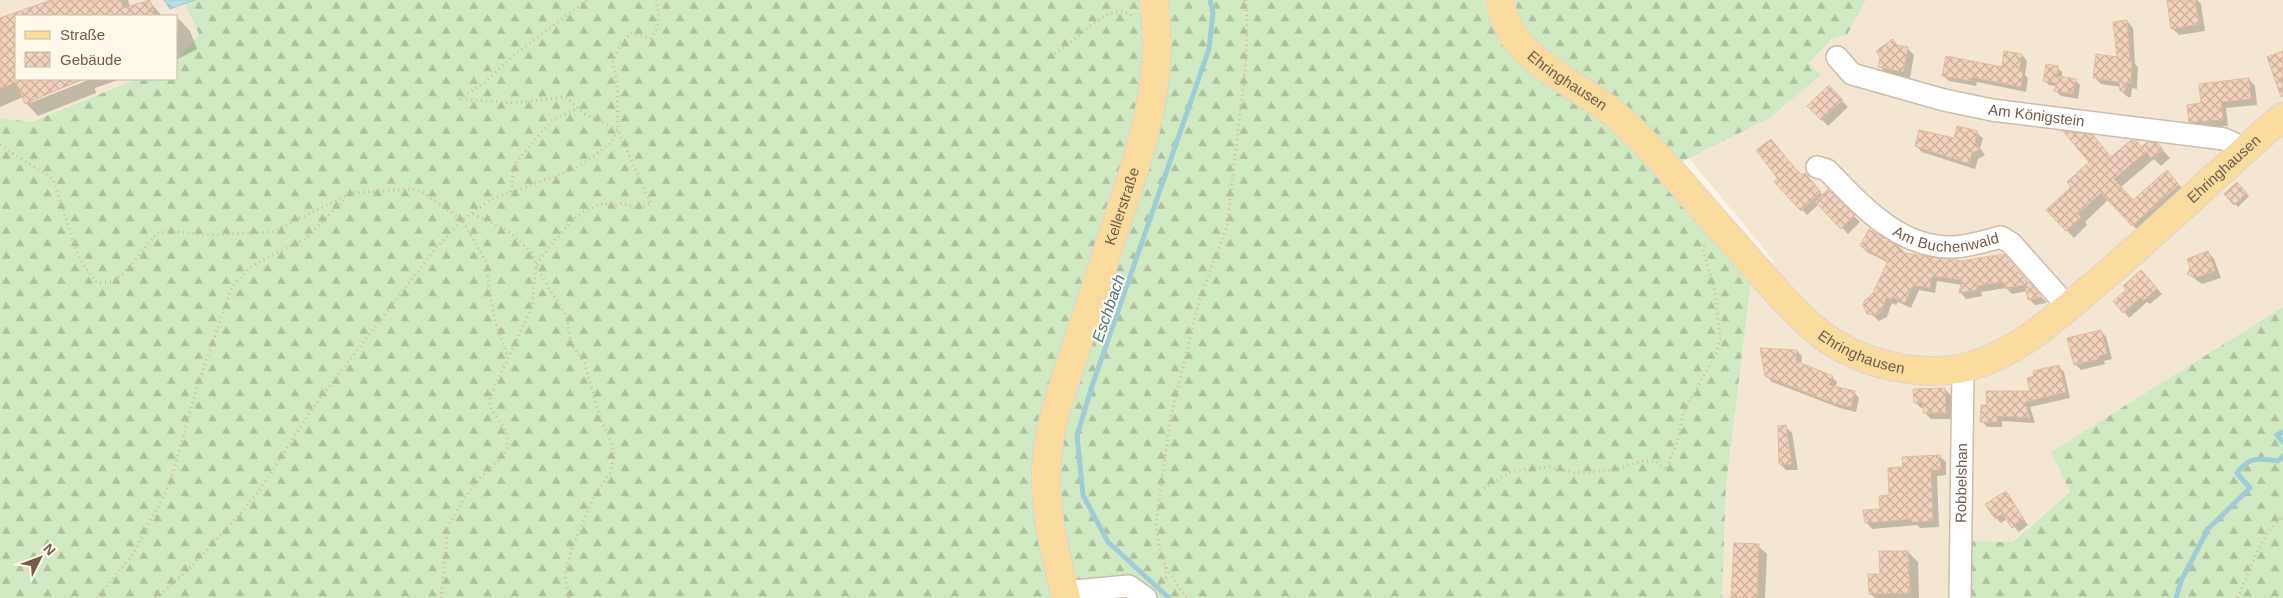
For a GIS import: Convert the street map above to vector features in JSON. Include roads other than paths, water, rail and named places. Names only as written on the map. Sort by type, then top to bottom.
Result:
[{"type":"main road","name":"Kellerstraße","points":[[1065,595],[1056,556],[1047,495],[1048,447],[1060,397],[1134,171],[1146,124],[1158,53],[1153,0]]},
{"type":"main road","name":"Ehringhausen","points":[[1500,0],[1507,24],[1525,49],[1544,66],[1616,116],[1654,153],[1801,317],[1835,344],[1856,354],[1896,366],[1927,370],[1963,368],[2009,350],[2040,330],[2068,307],[2283,117]]},
{"type":"street","name":"Am Königstein","points":[[1837,57],[1852,74],[1944,100],[1992,110],[2224,139],[2233,143],[2242,153]]},
{"type":"street","name":"Am Buchenwald","points":[[1817,167],[1827,170],[1878,219],[1918,243],[1950,247],[1965,246],[2000,237],[2011,243],[2068,307]]},
{"type":"street","name":"Robbelshan","points":[[1960,598],[1963,368]]},
{"type":"street","points":[[1065,595],[1129,586],[1146,598]]},
{"type":"water","points":[[164,0],[195,0],[170,9]]},
{"type":"waterway","name":"Eschbach","points":[[1169,598],[1108,542],[1083,495],[1077,436],[1092,386],[1209,49],[1213,13],[1210,0]]},
{"type":"waterway","points":[[2283,432],[2277,435],[2283,442]]},
{"type":"waterway","points":[[2176,598],[2181,581],[2208,529],[2250,488],[2237,473],[2250,461],[2260,459],[2278,461],[2283,456]]}]
